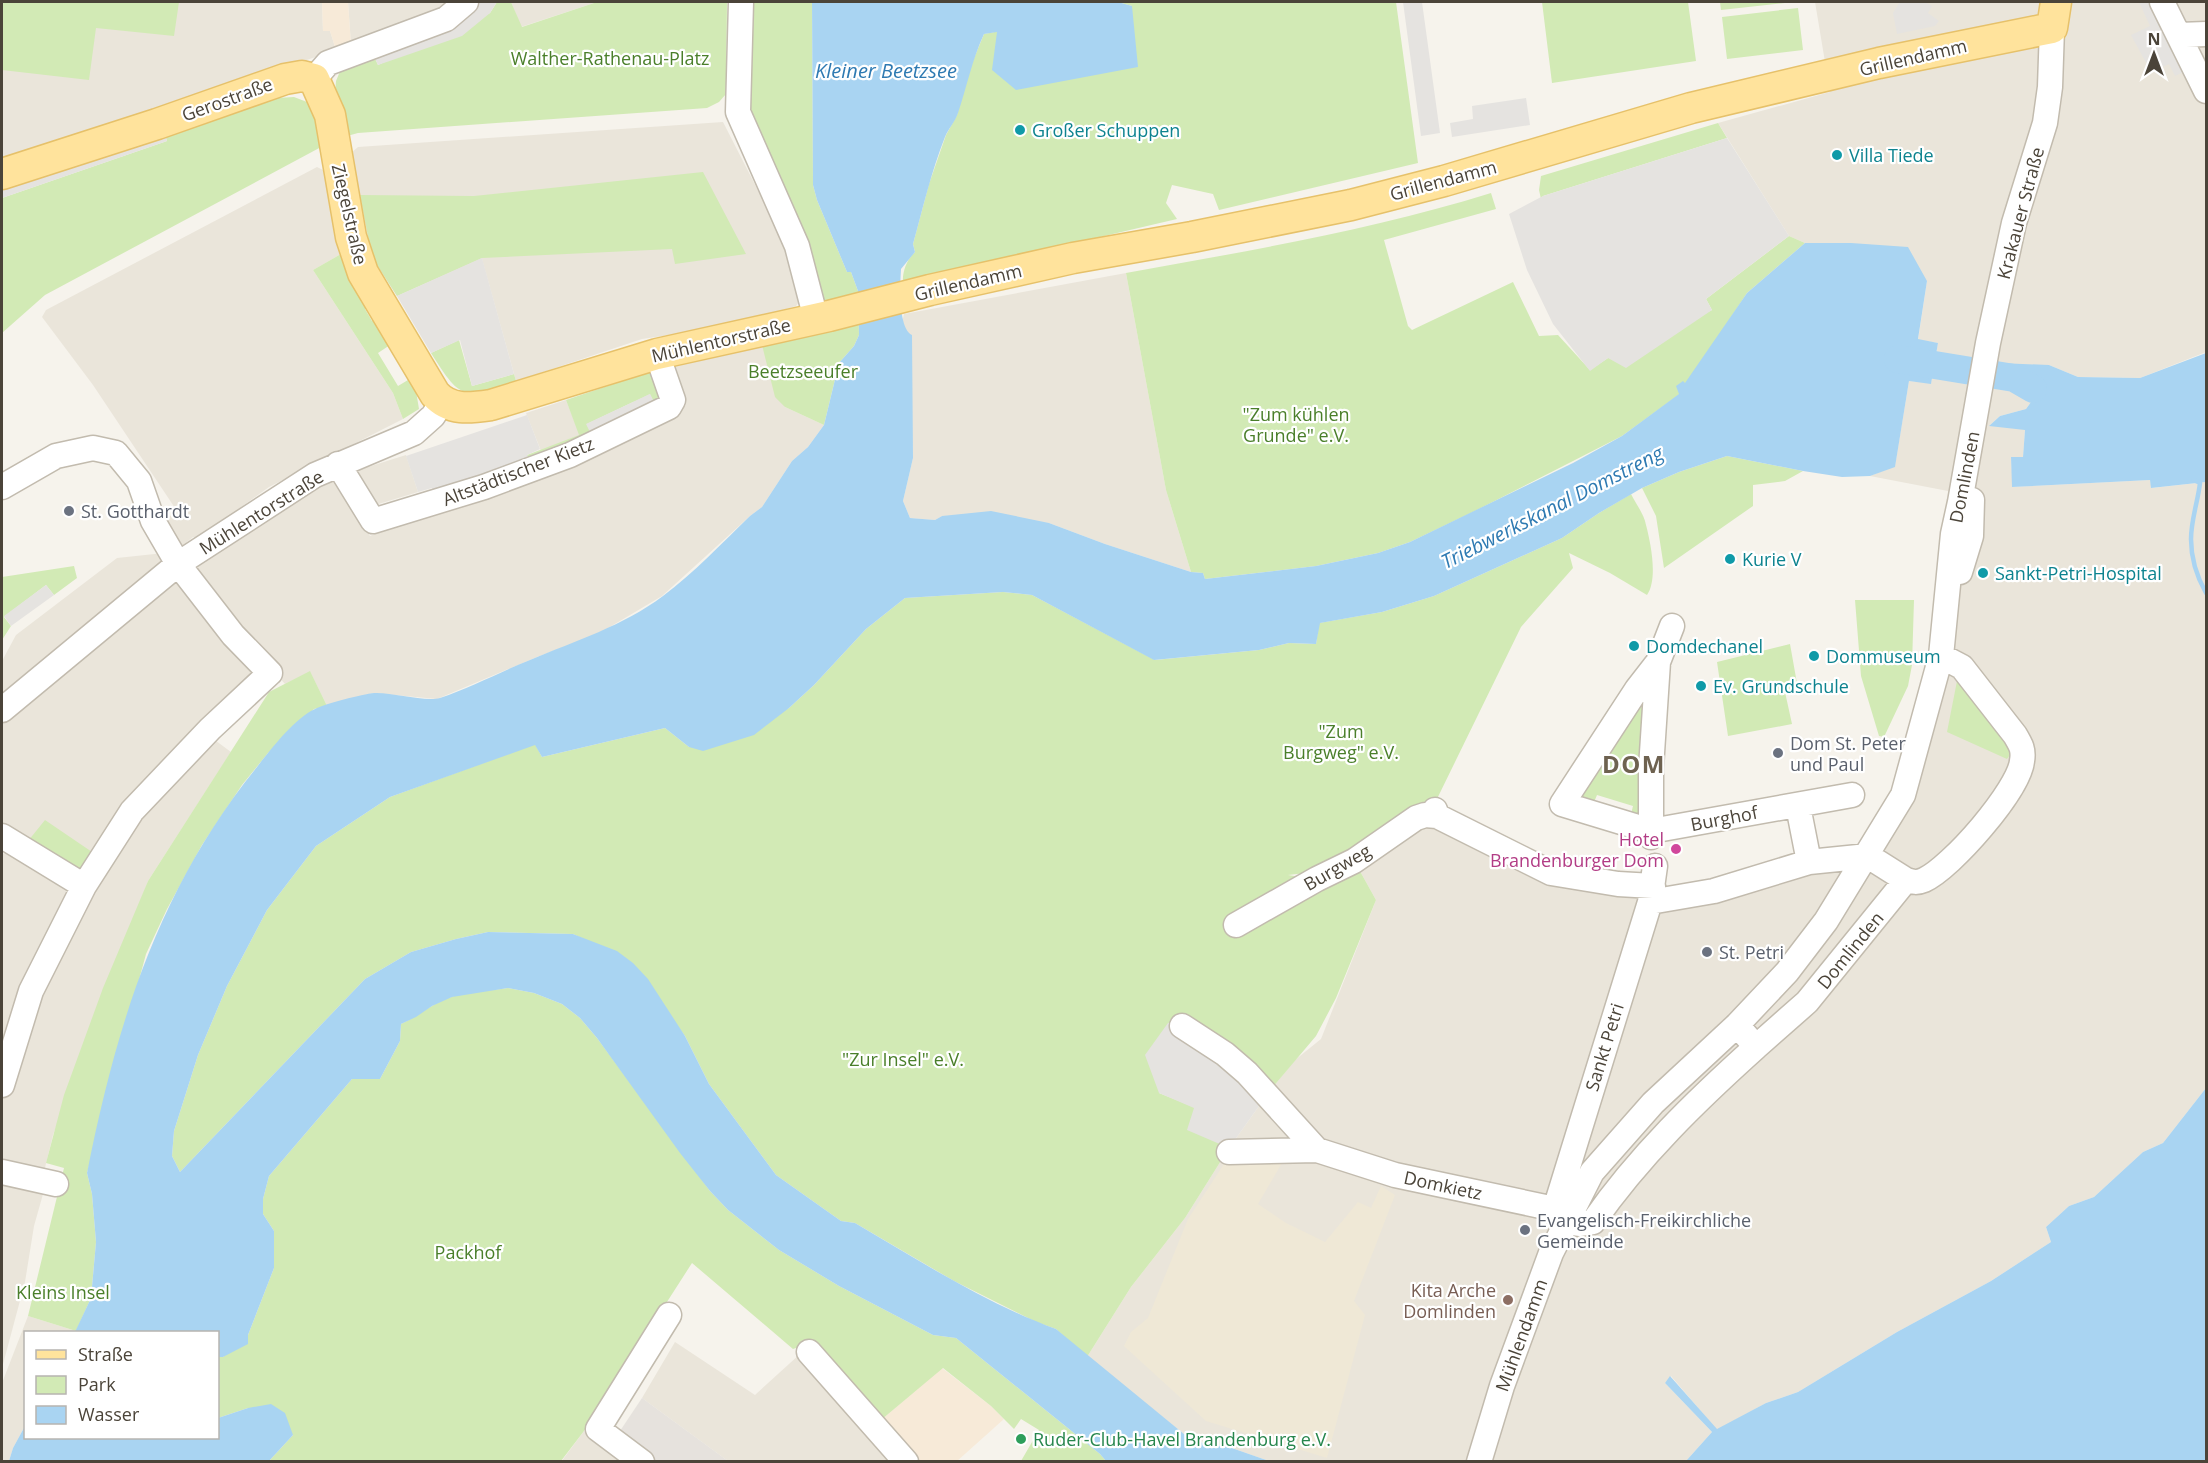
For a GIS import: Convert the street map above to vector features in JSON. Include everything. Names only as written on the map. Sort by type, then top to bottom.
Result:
[{"type":"main road","name":"Grillendamm","points":[[822,317],[1073,258],[1351,205],[1450,180],[1691,108],[1879,63],[2054,15]]},
{"type":"main road","name":"Gerostraße","points":[[2,174],[157,124],[285,79],[302,76],[314,79]]},
{"type":"main road","name":"Ziegelstraße","points":[[314,79],[330,116],[351,237],[363,273],[442,402]]},
{"type":"main road","name":"Mühlentorstraße","points":[[442,402],[464,408],[491,405],[657,354],[822,317]]},
{"type":"street","points":[[314,79],[327,63],[446,19],[466,2]]},
{"type":"street","points":[[741,2],[738,112],[797,246],[822,317]]},
{"type":"street","points":[[2162,2],[2206,91]]},
{"type":"street","name":"Krakauer Straße","points":[[1974,423],[1988,343],[2014,223],[2045,123],[2050,87],[2054,15]]},
{"type":"street","points":[[2179,35],[2206,34]]},
{"type":"street","name":"Altstädtischer Kietz","points":[[338,465],[373,522],[483,487],[570,455],[669,407],[673,400],[657,354]]},
{"type":"street","name":"Mühlentorstraße","points":[[2,710],[178,564],[315,475],[414,433],[433,416],[442,402]]},
{"type":"street","name":"Domlinden","points":[[1906,880],[1807,1002],[1694,1103],[1615,1190],[1593,1222],[1579,1224],[1564,1215],[1605,1155],[1653,1104],[1737,1025],[1794,962],[1826,921],[1868,856],[1903,795],[1941,656],[1953,534],[1974,423]]},
{"type":"street","points":[[2,487],[56,456],[93,448],[116,453],[139,481],[153,521],[178,564],[233,635],[270,674],[217,722],[132,811],[84,886],[31,991],[2,1085]]},
{"type":"street","name":"Burghof","points":[[1672,627],[1658,662],[1637,689],[1562,804],[1651,834],[1773,808],[1798,806],[1852,795]]},
{"type":"street","points":[[1868,856],[1906,880],[1915,883],[1924,880],[1955,858],[1999,804],[2022,764],[2023,748],[2015,735],[1962,667],[1941,656]]},
{"type":"street","name":"Burghof","points":[[1651,834],[1651,768],[1658,662]]},
{"type":"street","points":[[1798,806],[1809,862]]},
{"type":"street","name":"Burgweg","points":[[1236,925],[1317,879],[1354,861],[1416,818],[1436,813],[1551,873],[1608,882],[1714,891],[1809,862],[1868,856]]},
{"type":"street","points":[[2,836],[84,886]]},
{"type":"street","name":"Sankt Petri","points":[[1564,1215],[1653,885]]},
{"type":"street","points":[[1737,1025],[1756,1047]]},
{"type":"street","points":[[1182,1026],[1226,1054],[1269,1096],[1317,1150]]},
{"type":"street","name":"Domkietz","points":[[1229,1152],[1317,1150],[1395,1175],[1564,1215]]},
{"type":"street","points":[[2,1172],[56,1184]]},
{"type":"street","name":"Mühlendamm","points":[[1479,1461],[1502,1386],[1564,1215]]},
{"type":"street","points":[[642,1461],[598,1429],[669,1315]]},
{"type":"street","points":[[809,1352],[906,1461]]},
{"type":"shaded area","points":[[2,2],[322,2],[323,31],[330,31],[336,50],[2,164]]},
{"type":"shaded area","points":[[322,2],[348,2],[351,45],[336,50],[330,31],[323,31]]},
{"type":"shaded area","points":[[348,2],[450,2],[428,18],[351,45]]},
{"type":"shaded area","points":[[479,2],[497,2],[490,13],[462,36],[378,65],[372,52]]},
{"type":"shaded area","points":[[511,2],[597,2],[521,27]]},
{"type":"shaded area","points":[[1403,2],[1422,2],[1440,133],[1421,136]]},
{"type":"shaded area","points":[[1815,2],[2206,2],[2206,352],[2140,378],[2078,377],[2049,365],[1995,385],[2027,394],[2031,402],[2026,409],[2000,416],[1990,425],[2025,429],[2023,458],[2011,458],[2013,487],[2150,480],[2152,488],[2206,482],[2206,1088],[2163,1143],[2143,1152],[2094,1197],[2069,1206],[2046,1227],[2051,1242],[1991,1281],[1897,1332],[1798,1392],[1766,1403],[1717,1430],[1671,1376],[1665,1383],[1712,1432],[1686,1461],[1269,1461],[1226,1446],[1207,1445],[1184,1434],[1087,1357],[1131,1287],[1185,1218],[1229,1148],[1272,1088],[1295,1060],[1321,1039],[1376,900],[1356,864],[1424,821],[1633,890],[1701,886],[1868,856],[1903,795],[1941,656],[1948,491],[1870,476],[1895,466],[1909,381],[1931,383],[1938,343],[1918,340],[1927,281],[1851,243],[1805,243],[1789,236],[1718,123],[1830,92]]},
{"type":"shaded area","points":[[1900,2],[1925,2],[1932,6],[1928,13],[1939,21],[1935,26],[1897,34],[1893,13]]},
{"type":"shaded area","points":[[2139,2],[2162,2],[2194,67],[2175,76],[2169,64],[2151,72],[2131,35],[2150,26]]},
{"type":"shaded area","points":[[1526,98],[1530,125],[1452,137],[1450,123],[1473,119],[1472,106]]},
{"type":"shaded area","points":[[723,122],[791,255],[800,301],[796,306],[763,316],[690,332],[642,339],[516,381],[482,259],[397,296],[372,257],[351,153],[358,147]]},
{"type":"shaded area","points":[[163,129],[167,141],[2,198],[2,185]]},
{"type":"shaded area","points":[[1727,138],[1789,236],[1706,299],[1712,310],[1626,368],[1608,358],[1590,371],[1553,324],[1527,270],[1509,214],[1543,196]]},
{"type":"shaded area","points":[[317,167],[325,171],[341,254],[313,270],[393,393],[403,419],[269,487],[198,538],[193,537],[177,550],[159,524],[177,511],[93,385],[42,317],[46,310]]},
{"type":"shaded area","points":[[482,258],[514,374],[472,386],[460,340],[431,353],[397,296]]},
{"type":"shaded area","points":[[1126,273],[1166,490],[1191,572],[1049,523],[942,516],[935,520],[910,518],[903,501],[913,458],[907,333],[902,323],[904,314]]},
{"type":"shaded area","points":[[762,345],[785,407],[824,425],[808,447],[792,461],[762,507],[662,596],[598,634],[437,699],[373,693],[327,706],[310,672],[285,684],[226,619],[187,570],[335,475],[370,536],[417,515],[582,457],[666,367]]},
{"type":"shaded area","points":[[650,394],[656,406],[592,436],[586,424]]},
{"type":"shaded area","points":[[566,400],[580,435],[541,451],[526,413]]},
{"type":"shaded area","points":[[527,415],[540,449],[527,455],[530,462],[434,494],[432,488],[418,492],[406,456]]},
{"type":"shaded area","points":[[406,455],[418,492],[372,506],[349,473]]},
{"type":"shaded area","points":[[164,553],[169,560],[2,696],[2,661],[16,635],[117,558]]},
{"type":"shaded area","points":[[180,576],[260,670],[80,878],[2,831],[2,723]]},
{"type":"shaded area","points":[[46,585],[54,595],[11,626],[4,616]]},
{"type":"shaded area","points":[[208,735],[231,752],[148,881],[53,1135],[43,1176],[2,1168],[2,1103],[10,1064],[104,863]]},
{"type":"shaded area","points":[[11,846],[77,887],[2,1069],[2,855]]},
{"type":"shaded area","points":[[1187,1021],[1272,1088],[1229,1148],[1187,1130],[1194,1108],[1159,1093],[1145,1055],[1168,1023]]},
{"type":"shaded area","points":[[1286,1156],[1258,1204],[1286,1223],[1325,1242],[1358,1202],[1371,1208],[1381,1186],[1395,1195],[1354,1301],[1365,1315],[1327,1458],[1206,1421],[1124,1346],[1131,1332],[1148,1318],[1188,1219],[1226,1161]]},
{"type":"shaded area","points":[[2,1174],[45,1187],[34,1226],[25,1282],[2,1368]]},
{"type":"shaded area","points":[[28,1316],[76,1331],[24,1331],[24,1428],[9,1461],[2,1462],[2,1383]]},
{"type":"shaded area","points":[[675,1342],[755,1395],[800,1354],[892,1461],[728,1461],[642,1398]]},
{"type":"shaded area","points":[[942,1368],[1004,1419],[956,1462],[906,1461],[881,1420]]},
{"type":"shaded area","points":[[642,1398],[728,1461],[655,1461],[618,1434]]},
{"type":"shaded area","points":[[584,1431],[625,1461],[561,1462]]},
{"type":"green space","points":[[2,2],[179,2],[174,36],[96,28],[89,80],[2,70]]},
{"type":"green space","name":"Walther-Rathenau-Platz","points":[[497,2],[511,2],[522,27],[597,2],[727,2],[726,94],[719,102],[707,108],[358,133],[336,139],[45,295],[2,333],[2,198],[167,141],[163,129],[277,98],[294,97],[307,102],[335,94],[336,81],[343,64],[372,52],[378,65],[490,13]]},
{"type":"green space","name":"Beetzseeufer","points":[[748,2],[812,2],[813,185],[847,272],[851,272],[858,291],[859,335],[854,346],[839,363],[824,425],[785,407],[775,397],[762,345],[821,300],[749,111]]},
{"type":"green space","points":[[1118,2],[1396,2],[1418,163],[1219,210],[1213,194],[1172,185],[1166,203],[1177,219],[903,283],[906,266],[915,252],[913,244],[929,184],[946,135],[957,115],[967,75],[984,34],[1132,6]]},
{"type":"green space","points":[[1542,2],[1688,2],[1696,61],[1552,83]]},
{"type":"green space","points":[[1720,2],[1794,2],[1721,10]]},
{"type":"green space","points":[[1798,8],[1803,50],[1727,59],[1722,17]]},
{"type":"green space","points":[[1718,123],[1727,138],[1543,196],[1541,199],[1539,190],[1541,176]]},
{"type":"green space","points":[[703,172],[746,254],[675,264],[672,249],[482,258],[397,296],[372,257],[360,195],[474,196]]},
{"type":"green space","name":"\"Zum kühlen Grunde\" e.V.","points":[[1491,193],[1496,209],[1384,240],[1408,326],[1412,330],[1513,282],[1539,336],[1558,335],[1590,370],[1608,358],[1712,310],[1706,299],[1789,236],[1805,243],[1747,293],[1680,394],[1622,436],[1475,511],[1410,542],[1378,553],[1316,566],[1205,579],[1203,573],[1191,572],[1166,490],[1126,273],[1355,229]]},
{"type":"green space","points":[[341,254],[368,307],[365,309],[372,321],[377,319],[390,345],[378,353],[398,386],[408,380],[416,391],[419,409],[403,419],[393,393],[313,270]]},
{"type":"green space","points":[[459,340],[472,386],[514,374],[516,381],[474,393],[457,388],[431,353]]},
{"type":"green space","points":[[655,370],[664,400],[656,406],[650,394],[587,424],[592,436],[530,462],[527,455],[579,435],[566,400]]},
{"type":"green space","points":[[1727,456],[1803,471],[1785,481],[1753,485],[1753,506],[1664,568],[1656,516],[1642,488],[1679,472]]},
{"type":"green space","points":[[1631,494],[1645,521],[1651,551],[1653,571],[1647,595],[1610,573],[1569,553],[1573,568],[1521,627],[1434,805],[1324,871],[1288,875],[1326,881],[1356,864],[1376,900],[1336,998],[1316,1036],[1272,1088],[1159,1093],[1194,1107],[1229,1148],[1185,1218],[1131,1287],[1087,1357],[1056,1329],[1036,1322],[954,1281],[855,1223],[841,1221],[776,1175],[709,1084],[685,1036],[673,1020],[584,939],[573,934],[488,932],[411,952],[365,979],[180,1172],[172,1156],[174,1131],[198,1055],[227,986],[267,910],[316,846],[390,797],[535,744],[542,757],[665,728],[689,747],[789,708],[814,685],[866,629],[905,598],[1003,592],[1032,595],[1155,660],[1259,650],[1289,643],[1316,644],[1319,623],[1382,612],[1434,596],[1562,538]]},
{"type":"green space","points":[[74,566],[77,578],[54,595],[46,585],[4,617],[11,626],[2,640],[2,577]]},
{"type":"green space","points":[[1855,600],[1914,600],[1912,665],[1908,686],[1884,737],[1879,736],[1861,676]]},
{"type":"green space","points":[[1790,644],[1798,689],[1785,692],[1792,724],[1728,736],[1717,662]]},
{"type":"green space","name":"Kleins Insel","points":[[310,671],[327,706],[314,709],[268,753],[242,785],[202,845],[167,909],[146,954],[87,1173],[92,1194],[96,1242],[91,1298],[76,1331],[28,1316],[64,1168],[46,1163],[64,1095],[103,988],[148,881],[269,692]]},
{"type":"green space","points":[[1957,681],[2008,739],[2010,755],[2007,759],[1947,732]]},
{"type":"green space","points":[[1644,693],[1641,813],[1635,819],[1630,818],[1633,806],[1597,795],[1592,807],[1573,801]]},
{"type":"green space","points":[[45,820],[95,854],[80,878],[24,846]]},
{"type":"green space","name":"Packhof","points":[[508,988],[534,993],[562,1004],[580,1018],[597,1038],[710,1191],[728,1210],[779,1250],[839,1286],[933,1335],[956,1338],[1106,1461],[1021,1461],[1039,1430],[1021,1419],[1014,1429],[991,1406],[943,1368],[881,1420],[814,1342],[793,1349],[692,1263],[584,1431],[561,1461],[269,1461],[293,1435],[248,1408],[219,1418],[219,1357],[223,1357],[248,1335],[274,1268],[274,1231],[263,1214],[263,1199],[269,1176],[352,1079],[380,1079],[400,1041],[401,1024],[451,997]]},
{"type":"water","name":"Kleiner Beetzsee","points":[[812,2],[1118,2],[1132,6],[1138,67],[1016,90],[992,70],[997,32],[984,34],[958,113],[946,134],[936,163],[913,244],[915,252],[901,269],[902,315],[907,331],[912,335],[913,458],[903,501],[910,518],[935,520],[942,516],[991,511],[1049,523],[1191,572],[1203,573],[1205,579],[1316,566],[1378,553],[1410,542],[1573,463],[1622,436],[1679,394],[1676,386],[1683,381],[1685,383],[1747,293],[1805,243],[1908,247],[1927,281],[1918,339],[1938,343],[1931,384],[1909,381],[1895,467],[1870,476],[1842,477],[1727,456],[1679,472],[1642,488],[1562,538],[1434,596],[1382,612],[1320,623],[1316,644],[1289,643],[1259,650],[1154,660],[1032,595],[1003,592],[905,598],[866,629],[814,685],[789,708],[754,735],[703,751],[689,747],[665,728],[542,757],[535,745],[390,797],[316,846],[267,910],[227,986],[198,1055],[174,1131],[172,1156],[180,1172],[365,979],[411,952],[488,932],[573,934],[617,951],[633,963],[648,979],[685,1036],[709,1084],[776,1175],[841,1221],[855,1223],[978,1294],[1056,1329],[1184,1434],[1207,1445],[1226,1446],[1269,1461],[1106,1461],[956,1338],[933,1335],[839,1286],[779,1250],[728,1210],[680,1153],[580,1018],[562,1004],[534,993],[508,988],[452,997],[401,1024],[400,1041],[380,1079],[352,1079],[269,1176],[263,1199],[263,1214],[274,1231],[274,1268],[248,1335],[248,1344],[219,1357],[219,1331],[75,1331],[91,1298],[96,1242],[92,1194],[87,1173],[112,1063],[146,959],[168,909],[193,860],[223,813],[283,735],[307,713],[320,707],[374,693],[425,699],[440,698],[598,632],[632,616],[663,596],[686,578],[762,507],[792,461],[808,447],[824,425],[839,363],[854,346],[859,335],[858,291],[851,272],[847,272],[813,185]]},
{"type":"water","points":[[2206,353],[2206,482],[2151,488],[2150,480],[2012,487],[2011,457],[2023,457],[2025,430],[1989,426],[2000,416],[2026,409],[2031,402],[2027,394],[1995,385],[1999,363],[2049,365],[2078,377],[2140,378]]},
{"type":"water","points":[[2206,1088],[2206,1461],[1686,1461],[1712,1432],[1665,1383],[1670,1376],[1717,1429],[1766,1403],[1798,1392],[1897,1332],[1991,1281],[2051,1242],[2046,1227],[2069,1206],[2094,1197],[2143,1152],[2163,1143]]},
{"type":"water","points":[[271,1404],[285,1413],[293,1435],[269,1461],[9,1461],[24,1428],[24,1439],[219,1439],[219,1418],[248,1408]]},
{"type":"waterway","name":"Triebwerkskanal Domstreng","points":[[1898,359],[2014,378],[2033,389]]},
{"type":"waterway","points":[[2194,480],[2200,483],[2192,525],[2191,546],[2195,567],[2206,593]]},
{"type":"place","name":"Großer Schuppen","points":[[1020,130]]},
{"type":"place","name":"Villa Tiede","points":[[1837,155]]},
{"type":"place","name":"St. Gotthardt","points":[[69,511]]},
{"type":"place","name":"Kurie V","points":[[1730,559]]},
{"type":"place","name":"Sankt-Petri-Hospital","points":[[1983,573]]},
{"type":"place","name":"Domdechanel","points":[[1634,646]]},
{"type":"place","name":"Dommuseum","points":[[1814,656]]},
{"type":"place","name":"Ev. Grundschule","points":[[1701,686]]},
{"type":"place","name":"Dom St. Peter und Paul","points":[[1778,753]]},
{"type":"place","name":"Hotel Brandenburger Dom","points":[[1676,849]]},
{"type":"place","name":"St. Petri","points":[[1707,952]]},
{"type":"place","name":"Evangelisch-Freikirchliche Gemeinde","points":[[1525,1230]]},
{"type":"place","name":"Kita Arche Domlinden","points":[[1508,1300]]},
{"type":"place","name":"Ruder-Club-Havel Brandenburg e.V.","points":[[1021,1439]]},
{"type":"district","name":"DOM","points":[[1634,763]]},
{"type":"park label","name":"\"Zum Burgweg\" e.V.","points":[[1341,741]]},
{"type":"park label","name":"\"Zur Insel\" e.V.","points":[[903,1059]]}]
